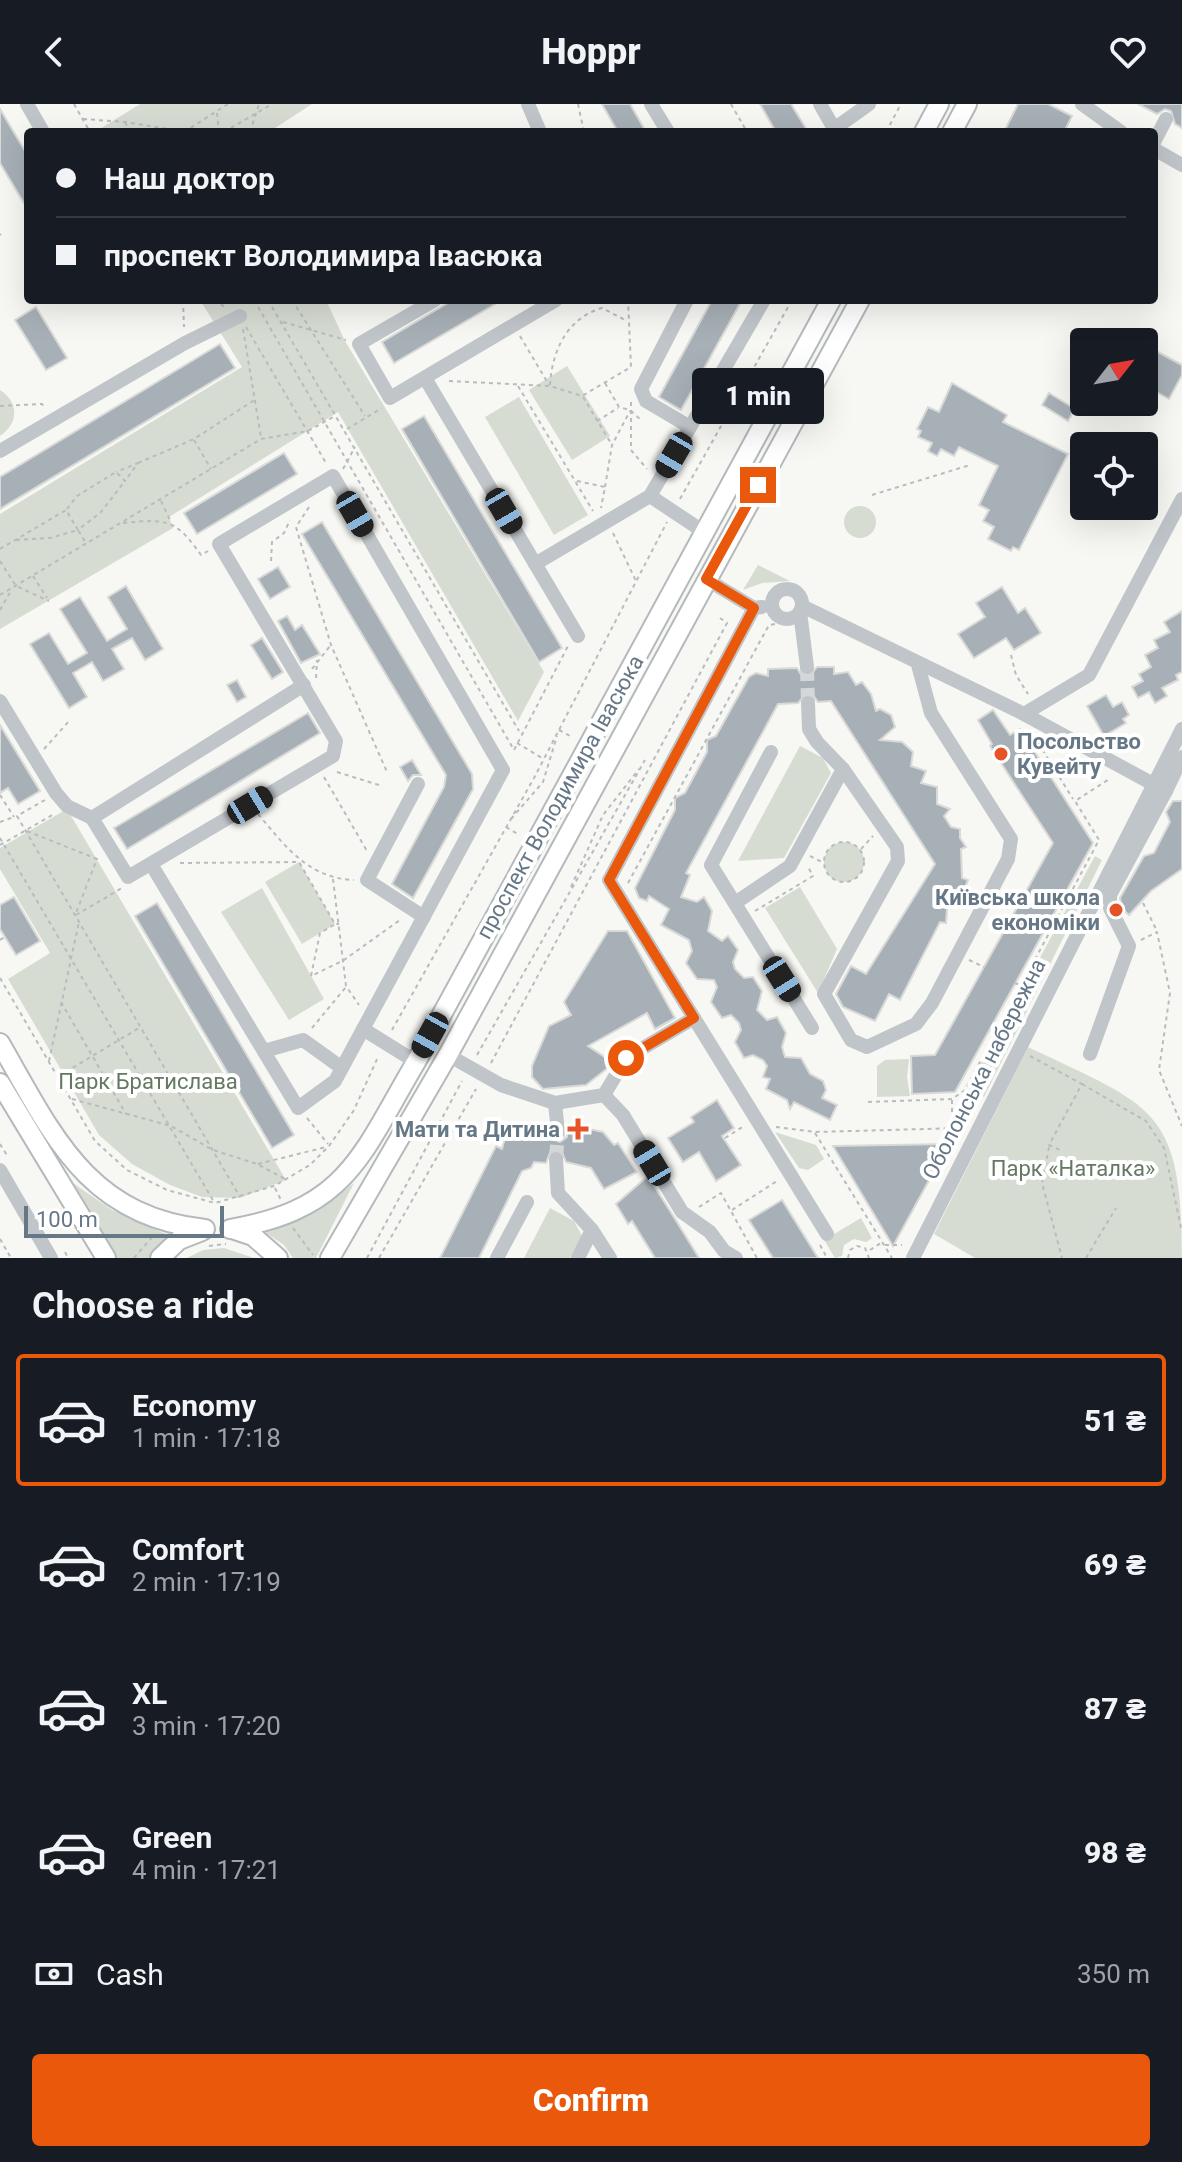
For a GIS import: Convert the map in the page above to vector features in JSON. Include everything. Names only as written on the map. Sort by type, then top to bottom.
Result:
[{"type":"main road","points":[[926,128],[939,104]]},
{"type":"main road","points":[[954,128],[967,104]]},
{"type":"main road","name":"проспект Володимира Івасюка","points":[[228,1237],[291,1213],[340,1183],[357,1162],[416,1062],[829,304]]},
{"type":"main road","name":"проспект Володимира Івасюка","points":[[330,1258],[448,1055],[858,304]]},
{"type":"main road","points":[[686,566],[706,579]]},
{"type":"main road","points":[[0,1043],[68,1154],[88,1178],[116,1200],[146,1216],[204,1238]]},
{"type":"main road","points":[[0,1083],[106,1258]]},
{"type":"main road","points":[[160,1258],[179,1240],[253,1236],[278,1258]]},
{"type":"street","points":[[528,104],[538,128]]},
{"type":"street","points":[[651,104],[666,128]]},
{"type":"street","points":[[820,104],[834,128]]},
{"type":"street","points":[[838,128],[869,104]]},
{"type":"street","points":[[1082,104],[1115,128]]},
{"type":"street","points":[[31,105],[41,128]]},
{"type":"street","points":[[1158,134],[1166,119]]},
{"type":"street","points":[[1158,151],[1182,165]]},
{"type":"street","points":[[428,304],[359,344],[390,398],[549,304]]},
{"type":"street","points":[[685,304],[641,389],[646,401],[690,427]]},
{"type":"street","points":[[535,564],[650,496],[762,304]]},
{"type":"street","points":[[0,451],[185,343],[240,316]]},
{"type":"street","points":[[426,379],[535,564],[574,639]]},
{"type":"street","points":[[0,701],[56,793],[67,806],[92,818],[128,877],[333,756],[336,741],[219,544],[333,476],[503,770],[419,913],[335,1081],[298,1108],[151,864]]},
{"type":"street","points":[[650,496],[704,532]]},
{"type":"street","points":[[1024,714],[1089,675],[1182,499]]},
{"type":"street","points":[[706,579],[754,608],[772,605]]},
{"type":"street","points":[[801,609],[793,618],[783,619],[775,614],[772,605],[778,592],[787,589],[800,596],[807,667]]},
{"type":"street","points":[[754,608],[609,880],[789,1173],[823,1240]]},
{"type":"street","points":[[801,609],[1024,714],[1159,788]]},
{"type":"street","points":[[808,703],[809,729],[843,769],[897,847],[898,861],[824,994],[851,1040],[867,1047],[916,1024],[932,1003],[1008,859],[1011,839],[931,713],[918,665]]},
{"type":"street","points":[[92,818],[304,685]]},
{"type":"street","name":"Оболонська набережна","points":[[916,1252],[1045,997],[1159,788],[1182,729]]},
{"type":"street","points":[[771,752],[711,865],[812,1028]]},
{"type":"street","points":[[1090,1054],[1129,946],[1110,908],[1110,895],[1159,788],[1182,757]]},
{"type":"street","points":[[735,903],[790,866],[843,769]]},
{"type":"street","points":[[418,784],[370,874],[419,913]]},
{"type":"street","points":[[448,1055],[484,1075],[555,1103],[604,1095],[626,1058],[694,1018]]},
{"type":"street","points":[[366,1024],[385,1043],[416,1062]]},
{"type":"street","points":[[264,1051],[303,1040],[342,1068]]},
{"type":"street","points":[[604,1095],[623,1115],[682,1212],[710,1232],[724,1251],[736,1258]]},
{"type":"street","points":[[555,1103],[558,1132]]},
{"type":"street","points":[[556,1159],[558,1193],[592,1230],[610,1258]]},
{"type":"street","points":[[0,1170],[51,1258]]},
{"type":"street","points":[[497,1258],[527,1202]]},
{"type":"street","points":[[578,1258],[592,1230]]},
{"type":"path","points":[[74,104],[88,128]]},
{"type":"path","points":[[190,128],[228,104]]},
{"type":"path","points":[[251,128],[259,104]]},
{"type":"path","points":[[229,128],[272,104]]},
{"type":"path","points":[[578,104],[583,128]]},
{"type":"path","points":[[731,104],[745,128]]},
{"type":"path","points":[[888,128],[901,104]]},
{"type":"path","points":[[216,111],[220,128]]},
{"type":"path","points":[[83,119],[160,128]]},
{"type":"path","points":[[125,122],[128,128]]},
{"type":"path","points":[[183,304],[185,343]]},
{"type":"path","points":[[256,304],[514,750],[574,639]]},
{"type":"path","points":[[270,304],[521,733]]},
{"type":"path","points":[[295,304],[366,417]]},
{"type":"path","points":[[628,304],[631,381]]},
{"type":"path","points":[[0,978],[95,1141],[127,1170],[167,1190],[215,1203],[240,1198],[286,1180],[329,1146],[354,1110],[385,1043],[534,778],[673,512],[790,304]]},
{"type":"path","points":[[550,386],[559,346],[585,313],[602,308],[629,323]]},
{"type":"path","points":[[240,316],[261,439]]},
{"type":"path","points":[[240,316],[333,476],[348,466],[355,446]]},
{"type":"path","points":[[281,322],[310,327],[359,344]]},
{"type":"path","points":[[513,325],[550,386]]},
{"type":"path","points":[[582,396],[631,367]]},
{"type":"path","points":[[426,379],[550,386],[582,396],[612,445]]},
{"type":"path","points":[[604,382],[619,407],[630,410],[641,420]]},
{"type":"path","points":[[518,385],[636,581]]},
{"type":"path","points":[[631,396],[631,450],[658,482]]},
{"type":"path","points":[[0,549],[66,510],[77,496],[116,472],[194,439],[256,399]]},
{"type":"path","points":[[0,406],[42,404],[55,419]]},
{"type":"path","points":[[597,421],[619,407]]},
{"type":"path","points":[[603,522],[612,445],[630,410]]},
{"type":"path","points":[[0,595],[261,439],[308,431],[337,415]]},
{"type":"path","points":[[194,439],[211,469]]},
{"type":"path","points":[[15,540],[50,538],[78,530],[101,512],[138,463]]},
{"type":"path","points":[[872,495],[970,465]]},
{"type":"path","points":[[116,472],[125,481]]},
{"type":"path","points":[[575,480],[605,487]]},
{"type":"path","points":[[296,527],[310,507],[308,490]]},
{"type":"path","points":[[160,499],[170,521],[186,533],[201,555],[219,544]]},
{"type":"path","points":[[287,503],[331,645],[387,772]]},
{"type":"path","points":[[66,510],[86,543]]},
{"type":"path","points":[[271,561],[272,542],[284,533],[290,520]]},
{"type":"path","points":[[120,523],[170,521]]},
{"type":"path","points":[[0,561],[14,587],[49,601],[33,575]]},
{"type":"path","points":[[0,610],[14,587]]},
{"type":"path","points":[[379,1258],[484,1075],[727,623],[720,618]]},
{"type":"path","points":[[304,685],[317,659],[331,645]]},
{"type":"path","points":[[1011,655],[1016,675],[1030,696]]},
{"type":"path","points":[[36,757],[70,720]]},
{"type":"path","points":[[560,730],[572,737]]},
{"type":"path","points":[[505,826],[543,782],[560,730]]},
{"type":"path","points":[[868,1102],[952,1099],[965,1090],[1099,840],[1033,735]]},
{"type":"path","points":[[516,742],[544,759]]},
{"type":"path","points":[[367,1258],[470,1067],[568,896],[645,760],[603,815],[584,851],[568,896]]},
{"type":"path","points":[[317,765],[382,786]]},
{"type":"path","points":[[180,863],[299,862],[333,879],[370,874],[365,845],[317,765]]},
{"type":"path","points":[[1075,801],[1125,769]]},
{"type":"path","points":[[534,778],[543,782]]},
{"type":"path","points":[[0,822],[56,793]]},
{"type":"path","points":[[0,795],[26,830],[240,1198]]},
{"type":"path","points":[[250,805],[299,862],[337,924]]},
{"type":"path","points":[[2,844],[67,806]]},
{"type":"path","points":[[603,815],[611,819]]},
{"type":"path","points":[[505,826],[518,834]]},
{"type":"path","points":[[860,850],[883,827]]},
{"type":"path","points":[[26,830],[97,859],[75,916]]},
{"type":"path","points":[[0,838],[215,1203]]},
{"type":"path","points":[[744,918],[813,876],[804,860],[807,854],[824,863],[835,880],[849,882],[864,869],[860,850],[850,843],[837,843],[827,851],[824,863]]},
{"type":"path","points":[[333,879],[346,986],[366,1024]]},
{"type":"path","points":[[75,916],[128,885]]},
{"type":"path","points":[[1143,903],[1157,932],[1170,993],[1159,1070],[1182,1126]]},
{"type":"path","points":[[337,924],[320,933],[311,976],[344,960],[419,913]]},
{"type":"path","points":[[49,1062],[79,921]]},
{"type":"path","points":[[1129,946],[1157,932]]},
{"type":"path","points":[[0,940],[5,937]]},
{"type":"path","points":[[1015,983],[1045,997]]},
{"type":"path","points":[[303,1040],[346,986]]},
{"type":"path","points":[[61,1001],[126,1114]]},
{"type":"path","points":[[57,1077],[141,1027]]},
{"type":"path","points":[[1026,1054],[1146,1121],[1164,1148],[1182,1232]]},
{"type":"path","points":[[979,1063],[1005,1075]]},
{"type":"path","points":[[1062,1258],[1042,1183],[1049,1145],[1082,1084]]},
{"type":"path","points":[[965,1090],[991,1104]]},
{"type":"path","points":[[70,1099],[171,1126],[213,1150],[257,1164],[286,1180]]},
{"type":"path","points":[[952,1099],[952,1128]]},
{"type":"path","points":[[298,1108],[329,1146]]},
{"type":"path","points":[[725,1138],[747,1124]]},
{"type":"path","points":[[815,1132],[892,1258]]},
{"type":"path","points":[[1049,1145],[1060,1150]]},
{"type":"path","points":[[257,1164],[329,1146]]},
{"type":"path","points":[[731,1211],[789,1173]]},
{"type":"path","points":[[690,1212],[721,1193],[757,1258]]},
{"type":"path","points":[[1086,1258],[1116,1208]]},
{"type":"path","points":[[134,1258],[155,1234]]},
{"type":"path","points":[[204,1238],[228,1237]]},
{"type":"path","points":[[0,1239],[11,1258]]},
{"type":"path","points":[[823,1240],[827,1258]]},
{"type":"path","points":[[848,1258],[850,1250],[857,1246],[868,1251],[883,1244],[916,1252]]},
{"type":"path","points":[[868,1251],[869,1258]]},
{"type":"green space","points":[[140,104],[312,104],[275,128],[101,128]]},
{"type":"green space","points":[[203,304],[328,304],[345,341],[544,672],[518,721],[338,412],[169,517],[173,528],[0,629],[0,514],[242,367]]},
{"type":"green space","points":[[567,366],[610,436],[572,460],[529,390]]},
{"type":"green space","points":[[0,390],[11,400],[14,413],[11,425],[0,436]]},
{"type":"green space","points":[[519,397],[588,515],[554,535],[485,417]]},
{"type":"green space","points":[[860,506],[871,511],[876,522],[871,533],[860,538],[849,533],[844,522],[849,511]]},
{"type":"green space","points":[[758,565],[790,581],[762,583],[743,590]]},
{"type":"green space","points":[[800,746],[823,758],[831,773],[784,858],[738,861]]},
{"type":"green space","name":"Парк Братислава","points":[[67,809],[286,1180],[240,1198],[202,1197],[170,1185],[132,1164],[99,1135],[8,979],[50,953],[0,869],[0,848]]},
{"type":"green space","points":[[844,842],[858,848],[864,862],[858,876],[844,882],[830,876],[824,862],[830,848]]},
{"type":"green space","points":[[1095,856],[1102,860],[984,1097],[969,1089]]},
{"type":"green space","points":[[299,862],[335,924],[302,944],[265,882]]},
{"type":"green space","points":[[800,887],[837,949],[818,993],[765,908]]},
{"type":"green space","points":[[262,888],[324,999],[289,1020],[221,912]]},
{"type":"green space","name":"Парк «Наталка»","points":[[1028,1047],[1105,1084],[1132,1101],[1152,1119],[1166,1141],[1176,1170],[1181,1208],[1182,1258],[975,1258],[934,1234]]},
{"type":"green space","points":[[909,1059],[907,1077],[910,1096],[877,1097],[877,1066],[885,1060]]},
{"type":"green space","points":[[775,1132],[816,1145],[824,1159],[808,1170],[799,1168]]},
{"type":"green space","points":[[73,1183],[112,1210],[172,1237],[150,1258],[116,1258]]},
{"type":"green space","points":[[354,1183],[316,1258],[293,1258],[284,1245],[266,1233],[312,1212]]},
{"type":"green space","points":[[550,1208],[574,1221],[582,1236],[570,1258],[524,1258]]},
{"type":"green space","points":[[861,1218],[872,1238],[866,1242],[854,1239],[844,1245],[842,1256],[835,1258],[824,1240]]},
{"type":"green space","points":[[224,1248],[254,1258],[187,1258],[203,1250]]},
{"type":"building","points":[[602,104],[630,104],[644,128],[616,128]]},
{"type":"building","points":[[760,104],[791,104],[806,128],[774,128]]},
{"type":"building","points":[[1018,104],[1048,104],[1072,116],[1066,128],[1006,128]]},
{"type":"building","points":[[1138,104],[1182,104],[1182,128],[1175,124],[1171,111],[1165,109],[1157,114]]},
{"type":"building","points":[[0,109],[24,149],[24,203],[0,163]]},
{"type":"building","points":[[446,304],[495,304],[394,363],[382,342]]},
{"type":"building","points":[[710,304],[740,304],[681,410],[659,397]]},
{"type":"building","points":[[36,307],[67,358],[46,370],[15,320]]},
{"type":"building","points":[[220,344],[235,368],[0,509],[0,477]]},
{"type":"building","points":[[1158,352],[1182,365],[1182,375],[1169,399],[1158,393]]},
{"type":"building","points":[[952,383],[1007,415],[1003,422],[1068,454],[1019,550],[1013,547],[1011,551],[988,539],[994,527],[983,521],[989,510],[979,505],[998,466],[959,447],[954,456],[941,449],[937,456],[928,451],[932,443],[918,437],[921,431],[917,429],[928,407],[939,412]]},
{"type":"building","points":[[1049,393],[1070,406],[1071,416],[1068,421],[1042,405]]},
{"type":"building","points":[[424,416],[562,648],[539,662],[402,429]]},
{"type":"building","points":[[284,453],[297,474],[197,534],[184,513]]},
{"type":"building","points":[[322,522],[472,774],[473,789],[413,898],[392,884],[444,787],[446,775],[302,534]]},
{"type":"building","points":[[278,567],[290,587],[270,599],[258,579]]},
{"type":"building","points":[[126,586],[163,649],[145,660],[132,638],[112,649],[124,669],[103,681],[92,662],[73,673],[87,697],[69,708],[30,644],[49,633],[68,664],[87,653],[60,609],[80,597],[107,641],[127,629],[108,597]]},
{"type":"building","points":[[1002,587],[1018,613],[1025,608],[1041,633],[1014,650],[1006,638],[974,658],[958,634],[985,617],[976,603]]},
{"type":"building","points":[[1182,611],[1182,672],[1176,675],[1178,680],[1162,688],[1167,696],[1155,703],[1149,692],[1138,698],[1132,687],[1143,681],[1139,674],[1151,667],[1145,655],[1158,648],[1154,640],[1170,632],[1164,622]]},
{"type":"building","points":[[287,616],[295,630],[302,625],[320,654],[301,663],[278,621]]},
{"type":"building","points":[[262,638],[283,672],[272,679],[251,645]]},
{"type":"building","points":[[817,667],[834,667],[834,674],[848,672],[856,685],[862,682],[871,694],[876,711],[880,709],[891,715],[895,727],[880,740],[902,742],[913,752],[911,766],[926,771],[921,783],[937,787],[937,804],[950,809],[944,816],[951,827],[960,829],[960,838],[966,847],[961,849],[962,878],[968,880],[962,895],[947,909],[946,923],[940,922],[900,1000],[889,994],[875,1021],[843,1007],[836,994],[851,966],[866,974],[935,864],[831,701],[818,702],[807,693],[798,703],[778,704],[686,873],[690,875],[681,897],[697,902],[704,897],[712,911],[708,931],[722,941],[728,936],[738,950],[733,962],[735,969],[744,978],[753,977],[762,991],[757,1010],[767,1020],[777,1017],[786,1033],[782,1047],[785,1057],[801,1058],[810,1074],[823,1081],[826,1090],[822,1098],[837,1105],[830,1120],[794,1102],[790,1109],[787,1100],[766,1089],[770,1079],[763,1077],[767,1066],[753,1055],[744,1058],[735,1042],[741,1030],[739,1023],[731,1015],[722,1018],[711,1002],[717,987],[714,980],[697,979],[686,963],[692,951],[689,940],[661,925],[669,909],[649,896],[647,901],[639,898],[635,888],[675,810],[675,798],[685,793],[707,752],[707,740],[716,736],[749,677],[756,673],[768,676],[768,669],[797,668],[802,676],[809,677]]},
{"type":"building","points":[[237,680],[246,697],[237,702],[227,685]]},
{"type":"building","points":[[1106,695],[1113,707],[1122,702],[1129,715],[1123,719],[1126,723],[1104,736],[1087,706]]},
{"type":"building","points":[[993,710],[1010,735],[1020,729],[1093,843],[955,1092],[912,1094],[911,1056],[935,1055],[1053,843],[990,746],[992,744],[978,720]]},
{"type":"building","points":[[308,713],[320,733],[127,849],[114,828]]},
{"type":"building","points":[[0,725],[40,791],[18,804],[8,788],[0,793]]},
{"type":"building","points":[[412,760],[421,775],[413,775],[408,781],[400,767]]},
{"type":"building","points":[[1173,801],[1182,801],[1182,869],[1151,891],[1129,915],[1122,909],[1120,898],[1144,856],[1154,853],[1170,822],[1166,812]]},
{"type":"building","points":[[14,897],[40,941],[16,955],[0,929],[0,905]]},
{"type":"building","points":[[157,903],[294,1135],[272,1148],[135,916]]},
{"type":"building","points":[[608,931],[627,931],[675,1018],[655,1029],[647,1013],[588,1046],[606,1058],[609,1067],[586,1085],[543,1089],[532,1077],[532,1066],[549,1026],[571,1015],[564,1002]]},
{"type":"building","points":[[717,1100],[734,1128],[722,1136],[741,1165],[716,1181],[699,1152],[683,1162],[668,1138],[694,1122],[691,1117]]},
{"type":"building","points":[[567,1126],[589,1126],[589,1129],[603,1132],[614,1145],[618,1143],[637,1172],[604,1189],[591,1168],[566,1162],[561,1150],[551,1150],[546,1163],[534,1162],[531,1168],[522,1171],[479,1258],[440,1258],[496,1146],[502,1149],[505,1138],[523,1128],[548,1128],[550,1138],[560,1142],[567,1137]]},
{"type":"building","points":[[949,1144],[893,1246],[833,1146]]},
{"type":"building","points":[[648,1176],[699,1258],[655,1258],[632,1221],[628,1224],[616,1204]]},
{"type":"building","points":[[782,1200],[818,1258],[773,1258],[749,1220]]},
{"type":"tunnel","points":[[807,667],[808,703]]},
{"type":"tunnel","points":[[556,1159],[558,1132]]},
{"type":"place","name":"Посольство Кувейту","points":[[1001,754]]},
{"type":"place","name":"Київська школа економіки","points":[[1116,910]]},
{"type":"place","name":"Мати та Дитина","points":[[578,1129]]},
{"type":"route","points":[[626,1058],[694,1018],[609,880],[754,608],[706,579],[758,485]]}]
